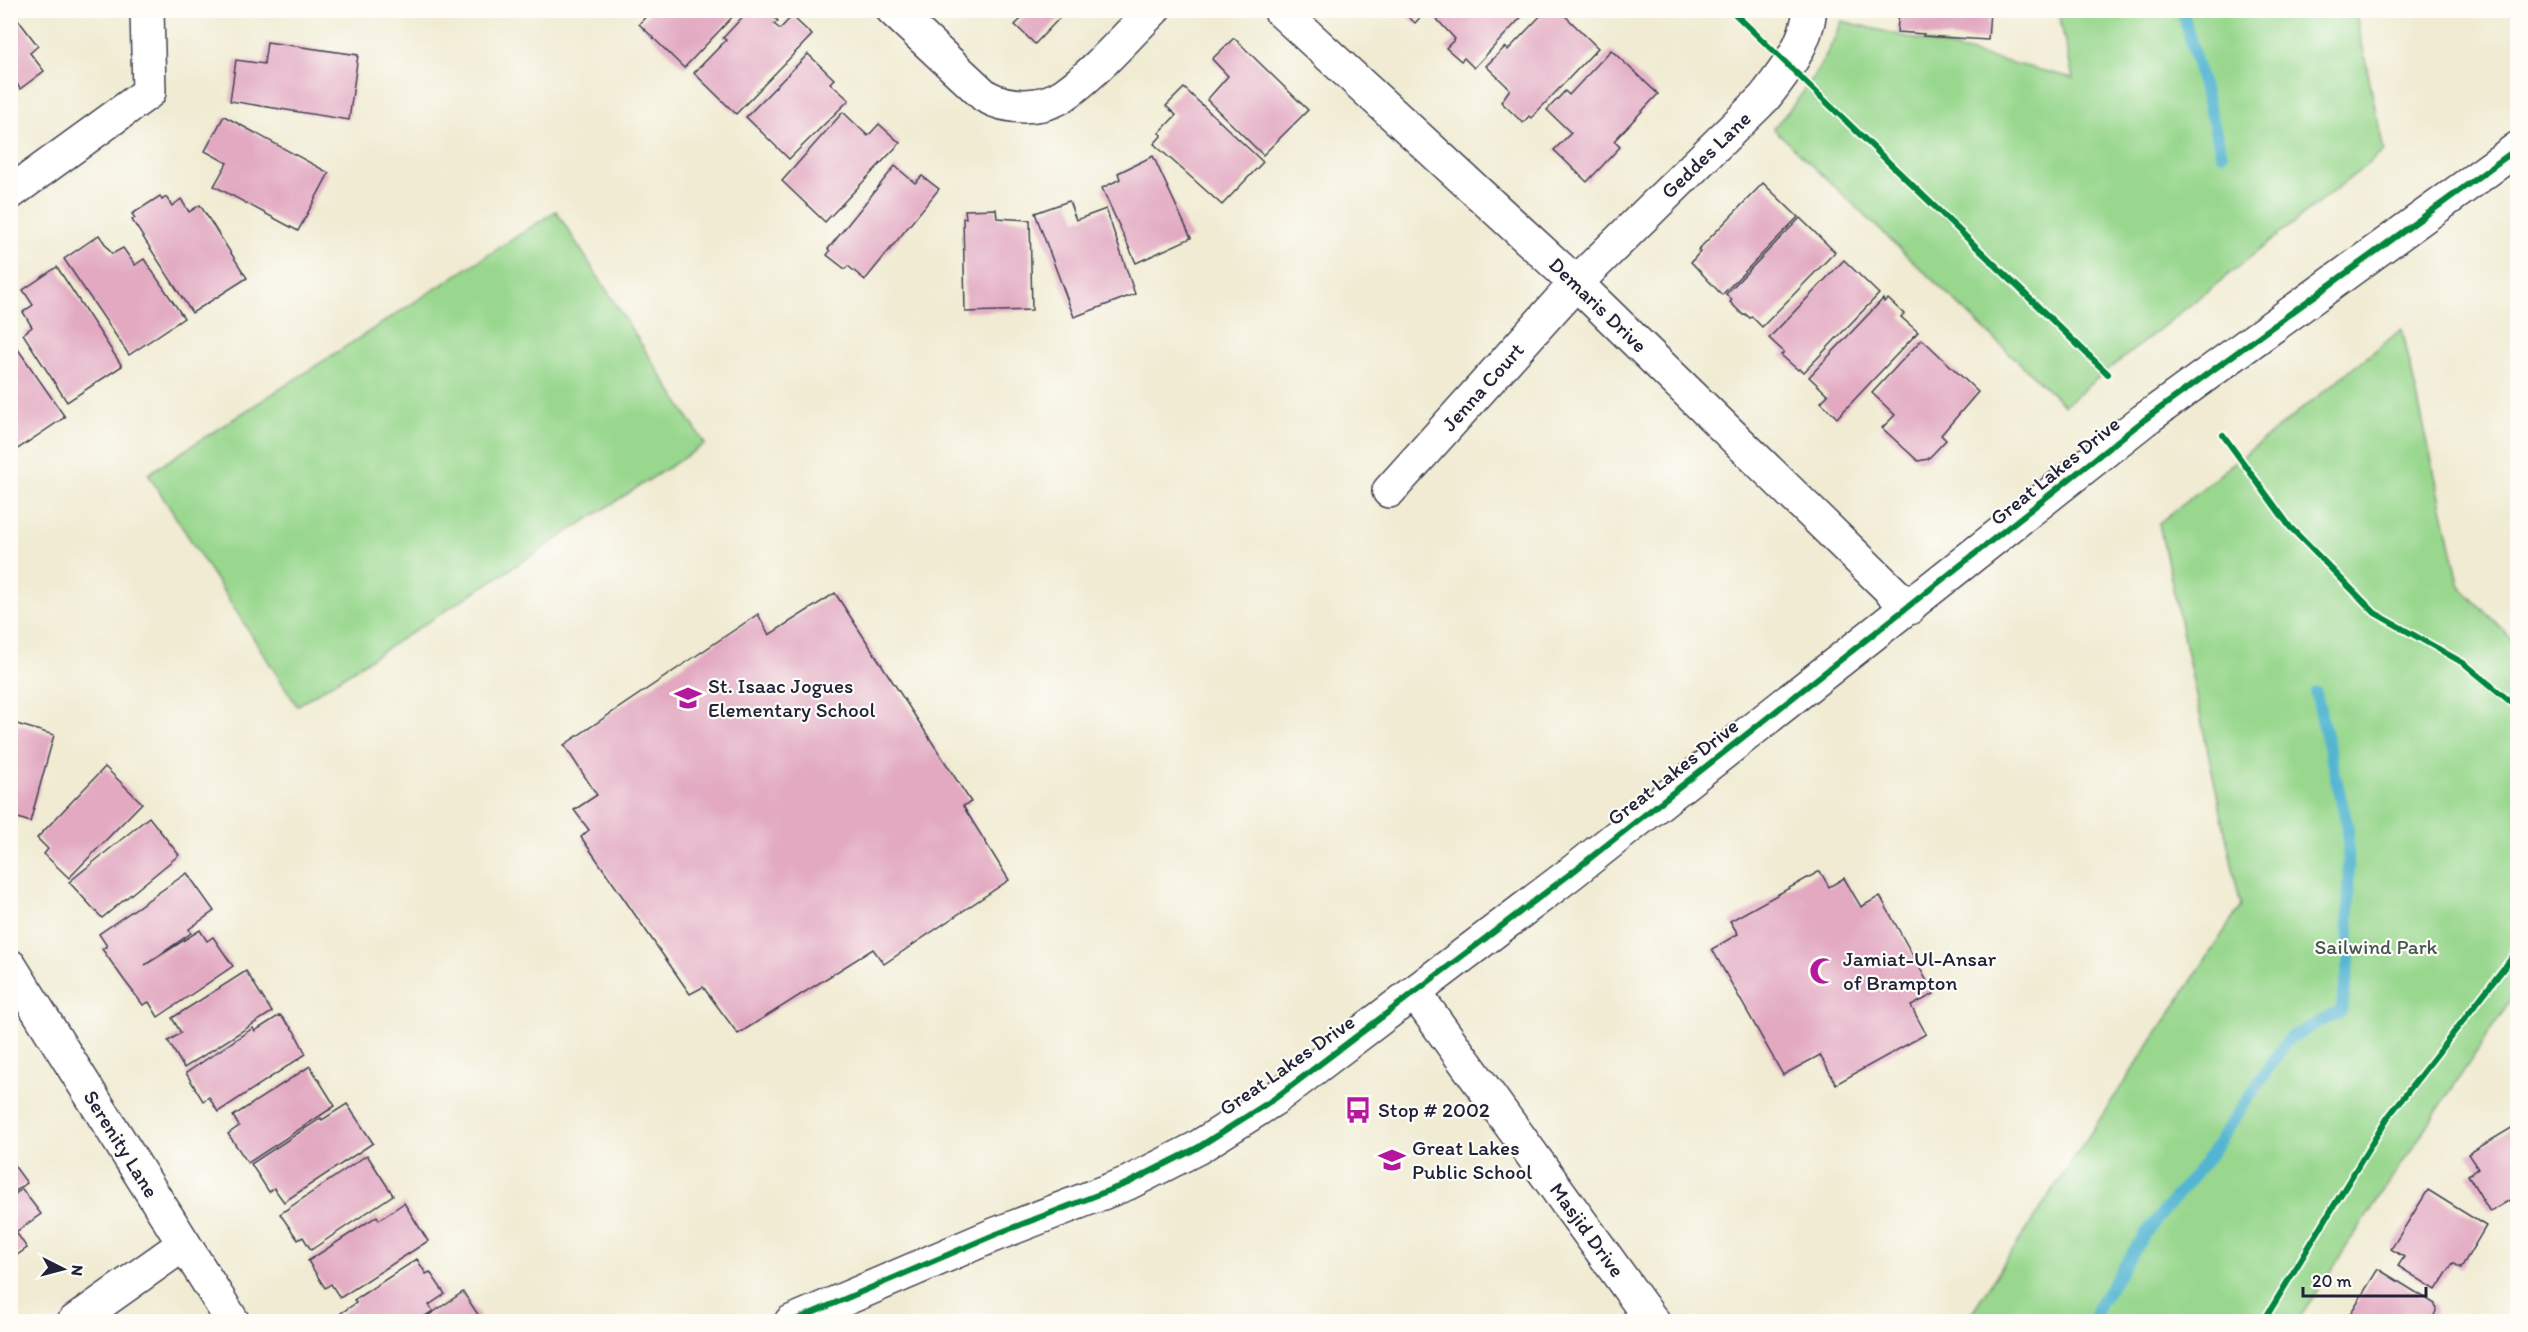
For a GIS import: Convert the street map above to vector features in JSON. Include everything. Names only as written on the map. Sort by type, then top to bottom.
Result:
[{"type":"street","points":[[10,193],[149,92],[147,10]]},
{"type":"street","points":[[893,10],[985,96],[998,103],[1014,106],[1039,104],[1064,95],[1153,10]]},
{"type":"street","name":"Demaris Drive","points":[[1280,10],[1576,283],[1909,608]]},
{"type":"street","name":"Geddes Lane","points":[[1576,283],[1764,98],[1790,66],[1808,27],[1810,10]]},
{"type":"street","name":"Great Lakes Drive","points":[[790,1322],[994,1234],[1128,1183],[1197,1148],[1274,1099],[1415,993],[1909,608],[2144,420],[2517,148]]},
{"type":"street","name":"Jenna Court","points":[[1389,491],[1576,283]]},
{"type":"street","name":"Serenity Lane","points":[[10,966],[233,1322]]},
{"type":"street","name":"Masjid Drive","points":[[1415,993],[1653,1322]]},
{"type":"street","points":[[74,1322],[184,1244]]},
{"type":"green space","points":[[2355,10],[2384,151],[2064,405],[1773,128],[1813,78],[1842,21],[2073,78],[2058,11]]},
{"type":"green space","points":[[556,211],[705,444],[297,706],[148,474]]},
{"type":"green space","name":"Sailwind Park","points":[[2402,329],[2460,587],[2517,644],[2517,991],[2297,1321],[1966,1321],[2241,906],[2159,523]]},
{"type":"building","points":[[652,10],[739,10],[684,68],[639,24]]},
{"type":"building","points":[[749,10],[767,10],[778,21],[774,24],[780,29],[792,16],[812,35],[736,114],[694,73],[726,40],[723,38]]},
{"type":"building","points":[[1024,10],[1067,10],[1035,44],[1015,25],[1027,13]]},
{"type":"building","points":[[1401,10],[1427,10],[1415,23]]},
{"type":"building","points":[[1435,10],[1528,10],[1474,68],[1464,58],[1461,61],[1446,48],[1455,39],[1432,14]]},
{"type":"building","points":[[1546,10],[1559,10],[1598,48],[1531,118],[1529,116],[1523,123],[1501,102],[1510,89],[1486,66],[1505,47],[1508,50]]},
{"type":"building","points":[[1899,10],[1990,10],[1988,40],[1897,32]]},
{"type":"building","points":[[13,13],[38,46],[30,53],[44,71],[20,89],[17,84],[10,88],[10,15]]},
{"type":"building","points":[[1234,38],[1308,110],[1263,155],[1207,100],[1228,76],[1212,59]]},
{"type":"building","points":[[267,42],[358,55],[349,120],[230,101],[236,60],[264,64]]},
{"type":"building","points":[[1611,50],[1658,94],[1614,141],[1620,147],[1587,182],[1554,150],[1571,133],[1547,110],[1565,91],[1569,95]]},
{"type":"building","points":[[808,54],[834,79],[830,83],[849,100],[789,159],[746,117]]},
{"type":"building","points":[[1184,88],[1263,162],[1222,205],[1154,144],[1162,135],[1159,133],[1176,115],[1166,106]]},
{"type":"building","points":[[843,112],[868,136],[879,124],[900,143],[825,222],[782,181]]},
{"type":"building","points":[[224,116],[329,173],[298,231],[214,186],[227,163],[205,151]]},
{"type":"building","points":[[1153,156],[1191,238],[1136,263],[1102,188],[1120,179],[1118,173]]},
{"type":"building","points":[[895,166],[915,183],[922,176],[939,189],[865,280],[848,266],[845,269],[827,255],[830,251],[828,249]]},
{"type":"building","points":[[1763,183],[1798,217],[1722,295],[1691,262],[1700,252],[1698,250]]},
{"type":"building","points":[[160,196],[162,200],[166,197],[172,206],[181,199],[189,212],[200,205],[247,278],[192,313],[132,220],[135,218],[132,214]]},
{"type":"building","points":[[1069,201],[1076,220],[1106,209],[1135,294],[1074,317],[1035,213]]},
{"type":"building","points":[[996,209],[997,218],[1030,220],[1032,310],[965,312],[963,218],[966,218],[965,210]]},
{"type":"building","points":[[1800,218],[1835,252],[1762,327],[1752,317],[1743,315],[1730,302],[1732,300],[1726,294]]},
{"type":"building","points":[[99,235],[112,254],[123,248],[135,265],[144,259],[184,318],[129,355],[64,259]]},
{"type":"building","points":[[1844,260],[1879,294],[1804,372],[1798,370],[1781,355],[1784,352],[1769,338]]},
{"type":"building","points":[[57,267],[122,366],[67,402],[23,334],[32,327],[23,312],[33,305],[23,290]]},
{"type":"building","points":[[1883,299],[1884,302],[1888,299],[1904,314],[1901,317],[1918,332],[1837,418],[1821,402],[1828,395],[1809,377]]},
{"type":"building","points":[[1922,339],[1978,392],[1941,435],[1946,440],[1928,459],[1918,461],[1882,428],[1895,415],[1872,393]]},
{"type":"building","points":[[15,345],[65,417],[10,454],[10,348]]},
{"type":"building","points":[[835,593],[971,802],[963,806],[1009,880],[884,964],[873,949],[738,1034],[703,987],[690,994],[581,837],[589,830],[574,810],[597,795],[564,745],[758,614],[769,635]]},
{"type":"building","points":[[10,722],[54,735],[30,822],[10,815]]},
{"type":"building","points":[[105,767],[142,803],[69,878],[44,854],[48,849],[37,838]]},
{"type":"building","points":[[149,817],[179,855],[102,918],[69,882]]},
{"type":"building","name":"Jamiat-Ul-Ansar of Brampton","points":[[1820,871],[1829,887],[1844,878],[1861,907],[1880,896],[1934,994],[1911,1006],[1926,1034],[1836,1084],[1820,1055],[1783,1075],[1712,949],[1738,934],[1730,921]]},
{"type":"building","points":[[187,873],[214,911],[189,929],[191,933],[145,965],[200,930],[207,941],[213,937],[233,966],[158,1017],[149,1002],[143,1005],[124,980],[102,949],[107,946],[99,934]]},
{"type":"building","points":[[246,971],[272,1012],[184,1068],[168,1041],[181,1033],[172,1018]]},
{"type":"building","points":[[280,1015],[294,1031],[306,1054],[218,1112],[209,1097],[203,1101],[186,1073],[253,1028],[255,1031]]},
{"type":"building","points":[[310,1066],[335,1106],[248,1163],[228,1134],[239,1126],[233,1116]]},
{"type":"building","points":[[347,1104],[373,1143],[284,1202],[274,1188],[269,1192],[251,1164],[321,1118],[322,1120]]},
{"type":"building","points":[[2518,1124],[2518,1195],[2490,1212],[2468,1175],[2478,1169],[2468,1154]]},
{"type":"building","points":[[367,1155],[393,1195],[311,1250],[303,1237],[298,1240],[280,1214]]},
{"type":"building","points":[[10,1160],[27,1183],[10,1195]]},
{"type":"building","points":[[22,1189],[41,1214],[16,1232],[27,1248],[10,1260],[10,1198]]},
{"type":"building","points":[[2428,1190],[2486,1226],[2461,1268],[2453,1263],[2436,1290],[2398,1266],[2404,1257],[2391,1249]]},
{"type":"building","points":[[404,1203],[428,1241],[340,1298],[331,1284],[325,1288],[308,1261],[377,1216],[379,1220]]},
{"type":"building","points":[[417,1259],[426,1274],[430,1272],[445,1294],[429,1305],[433,1311],[416,1322],[347,1322],[341,1313],[356,1303],[354,1300]]},
{"type":"building","points":[[2378,1269],[2435,1304],[2436,1311],[2431,1322],[2345,1322]]},
{"type":"building","points":[[463,1292],[483,1322],[419,1322]]},
{"type":"waterway","points":[[2182,10],[2222,154]]},
{"type":"waterway","points":[[2094,1322],[2099,1305],[2144,1235],[2205,1162],[2289,1038],[2341,1011],[2349,963],[2348,829],[2316,693]]},
{"type":"cycle path","points":[[1731,10],[2108,374]]},
{"type":"cycle path","points":[[791,1322],[994,1235],[1128,1183],[1197,1148],[1274,1099],[1570,874],[2144,420],[2518,148]]},
{"type":"cycle path","points":[[2223,435],[2290,527],[2375,613],[2465,664],[2518,708]]},
{"type":"cycle path","points":[[2263,1322],[2388,1117],[2518,950]]},
{"type":"place","name":"St. Isaac Jogues Elementary School","points":[[688,698]]},
{"type":"place","name":"Jamiat-Ul-Ansar of Brampton","points":[[1823,971]]},
{"type":"place","name":"Stop # 2002","points":[[1358,1110]]},
{"type":"place","name":"Great Lakes Public School","points":[[1392,1160]]}]
